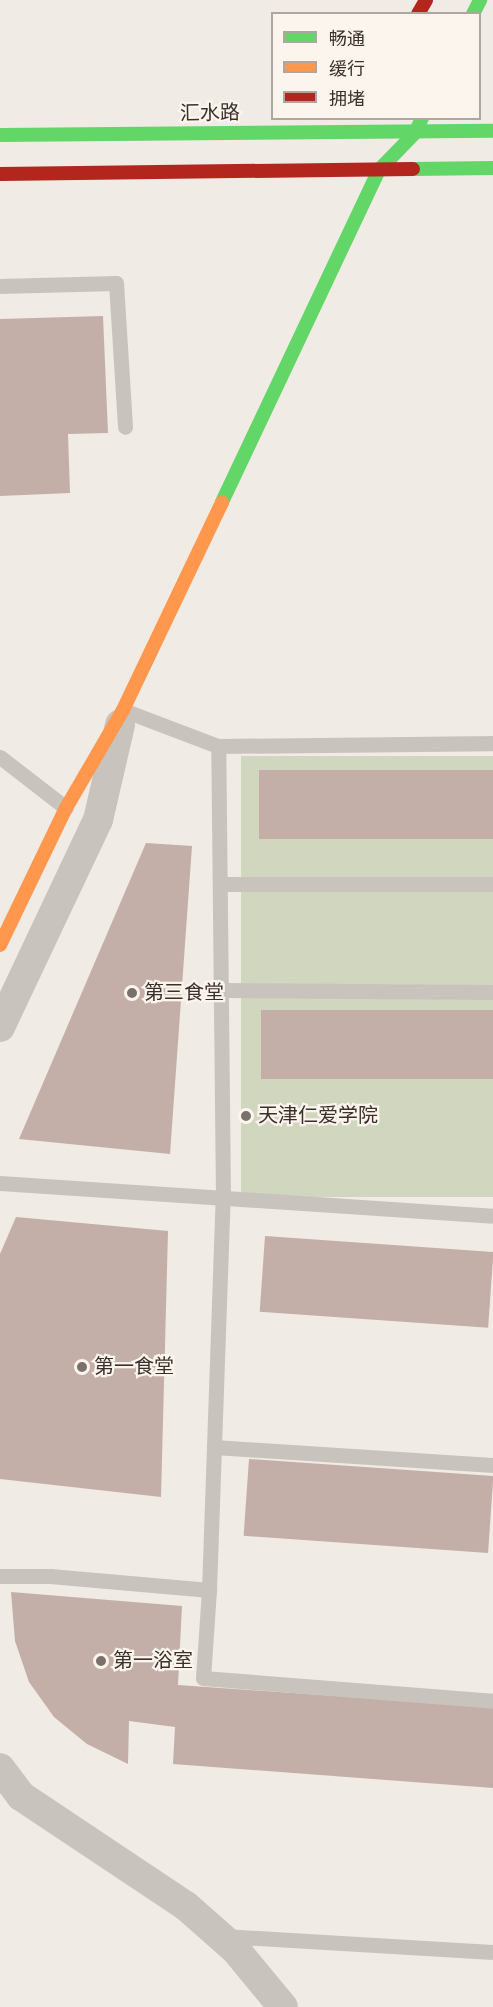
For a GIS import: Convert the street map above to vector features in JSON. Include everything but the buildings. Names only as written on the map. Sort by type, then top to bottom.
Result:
[{"type":"street","points":[[359,120],[353,132],[379,170]]},
{"type":"street","points":[[0,945],[66,808],[123,710],[379,170],[415,133],[421,120]]},
{"type":"street","name":"汇水路","points":[[0,135],[493,131]]},
{"type":"street","points":[[0,174],[493,168]]},
{"type":"street","points":[[0,1027],[98,820],[123,710]]},
{"type":"street","points":[[0,1768],[21,1796],[186,1906],[219,1935],[283,2007]]},
{"type":"lane","points":[[0,286],[116,283],[125,427]]},
{"type":"lane","points":[[123,710],[218,746],[493,743]]},
{"type":"lane","points":[[218,746],[223,1198],[210,1590],[203,1678],[493,1701]]},
{"type":"lane","points":[[0,757],[66,808]]},
{"type":"lane","points":[[220,884],[493,884]]},
{"type":"lane","points":[[221,990],[493,992]]},
{"type":"lane","points":[[0,1183],[493,1216]]},
{"type":"lane","points":[[214,1447],[493,1466]]},
{"type":"lane","points":[[0,1576],[50,1576],[210,1590]]},
{"type":"lane","points":[[219,1935],[493,1952]]},
{"type":"green space","points":[[241,756],[493,756],[493,1197],[241,1197]]},
{"type":"traffic: fast","points":[[474,12],[480,0]]},
{"type":"traffic: fast","points":[[222,502],[379,170],[415,133],[421,120]]},
{"type":"traffic: fast","points":[[0,135],[493,131]]},
{"type":"traffic: fast","points":[[413,169],[493,168]]},
{"type":"traffic: slow","points":[[0,945],[66,808],[123,710],[222,502]]},
{"type":"traffic: jam","points":[[419,12],[426,0]]},
{"type":"traffic: jam","points":[[0,174],[413,169]]},
{"type":"place","name":"第三食堂","points":[[132,993]]},
{"type":"place","name":"天津仁爱学院","points":[[246,1116]]},
{"type":"place","name":"第一食堂","points":[[82,1367]]},
{"type":"place","name":"第一浴室","points":[[101,1661]]}]
